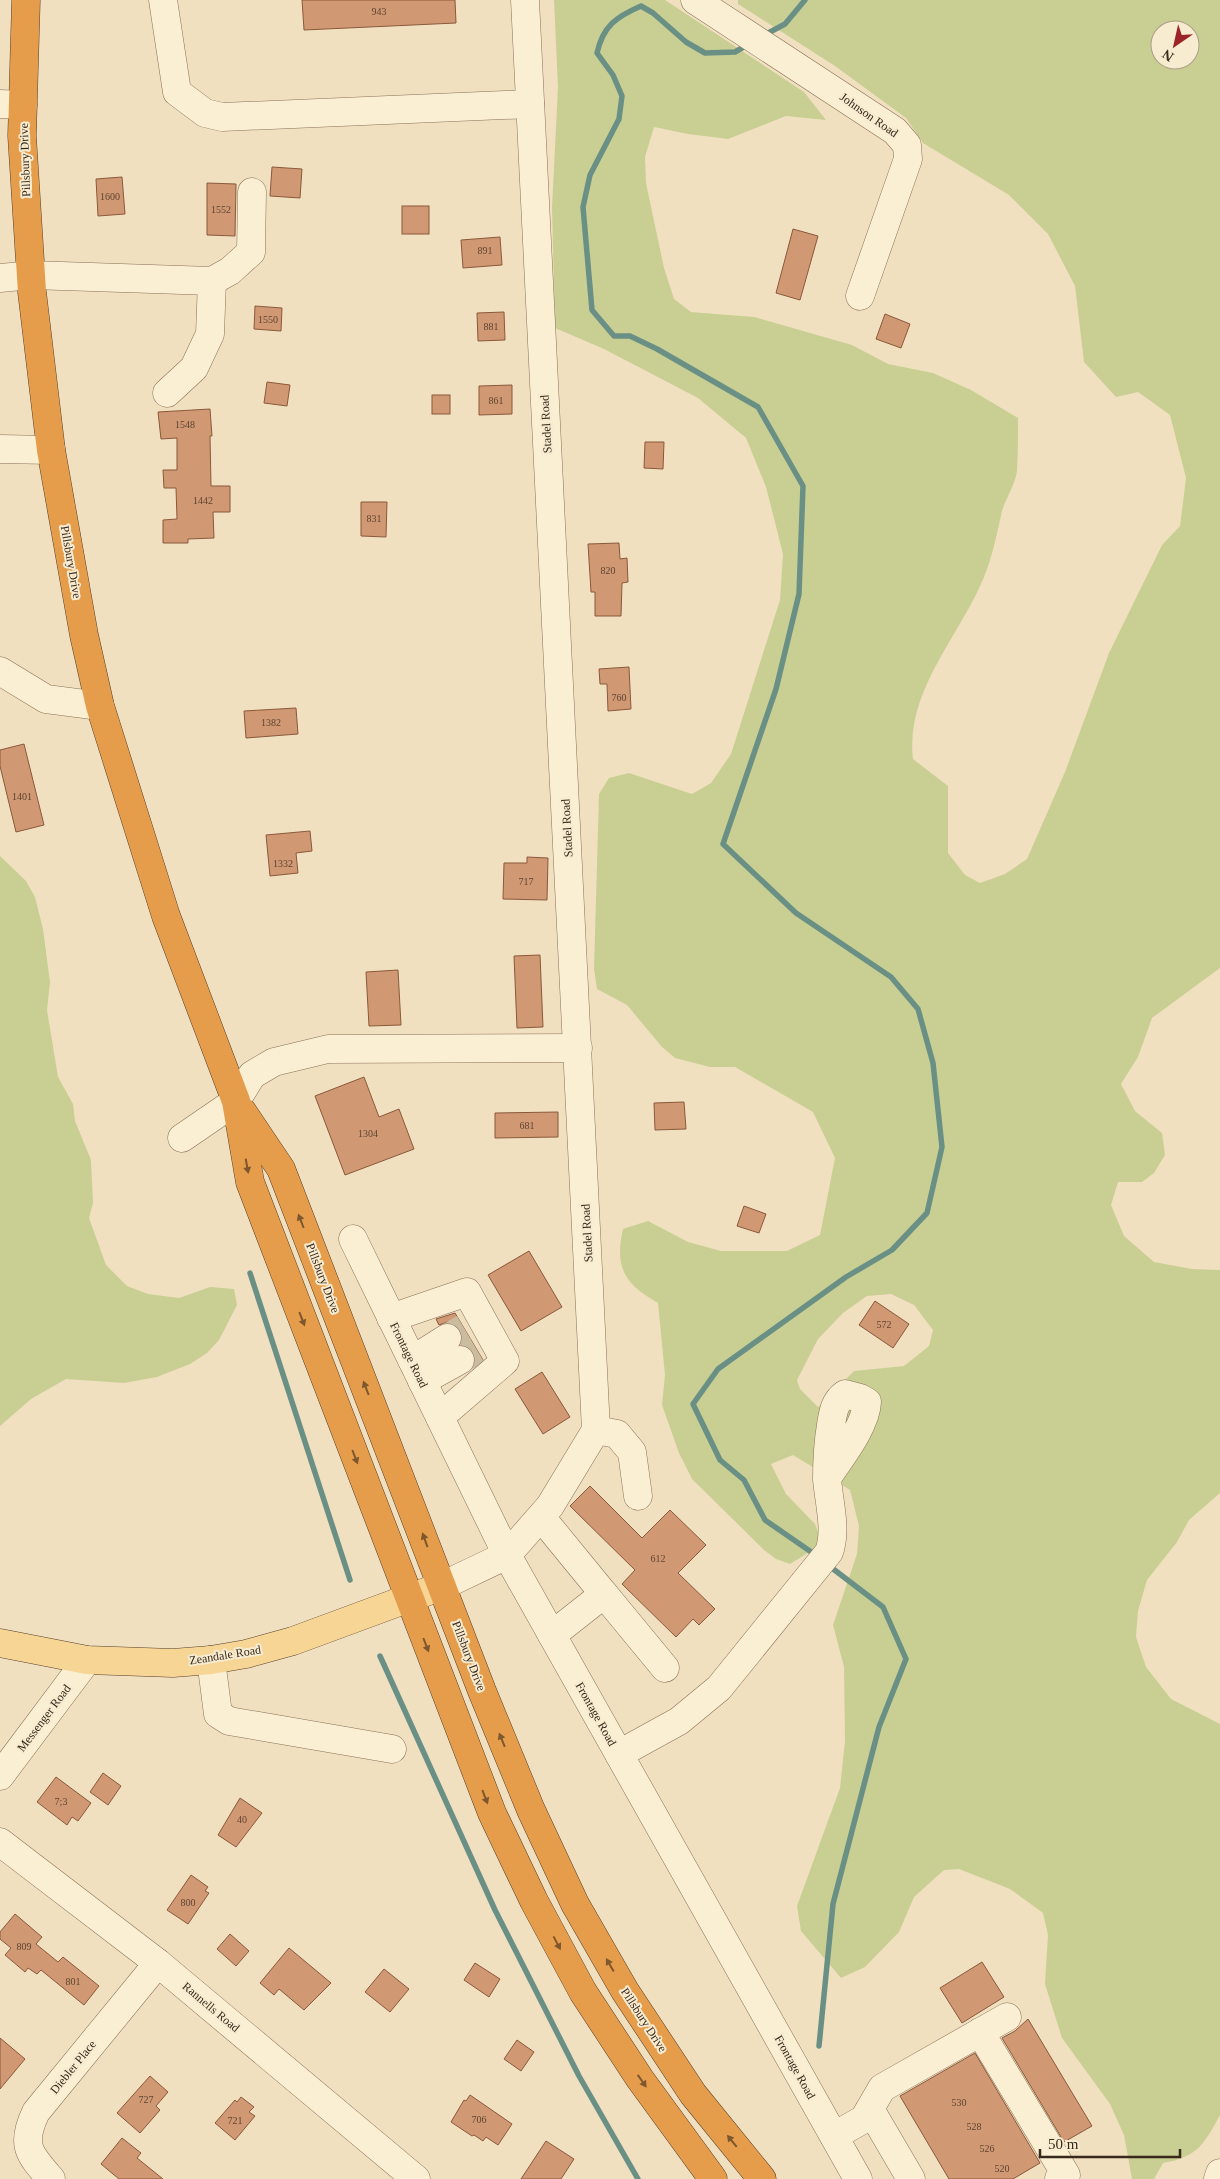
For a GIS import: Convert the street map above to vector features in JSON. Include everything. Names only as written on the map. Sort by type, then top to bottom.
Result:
[{"type":"highway","name":"Pillsbury Drive","points":[[26,0],[12,104],[22,136],[31,275],[51,450],[84,635],[100,706],[166,916],[236,1101],[250,1182],[408,1600],[492,1813],[534,1901],[583,1992],[640,2079],[713,2179]]},
{"type":"highway","name":"Pillsbury Drive","points":[[236,1101],[281,1169],[442,1586],[531,1810],[575,1904],[625,1991],[693,2094],[762,2179]]},
{"type":"main road","name":"Zeandale Road","points":[[0,1643],[87,1660],[173,1663],[211,1660],[246,1654],[293,1641],[442,1586]]},
{"type":"street","points":[[163,0],[177,92],[205,113],[222,117],[530,104]]},
{"type":"street","name":"Stadel Road","points":[[525,0],[596,1430]]},
{"type":"street","name":"Johnson Road","points":[[695,0],[895,132],[908,144],[908,159],[860,296]]},
{"type":"street","points":[[0,278],[31,275],[212,281],[230,271],[251,252],[252,192]]},
{"type":"street","points":[[167,393],[194,368],[210,334],[212,281]]},
{"type":"street","points":[[0,448],[51,450]]},
{"type":"street","points":[[0,671],[46,699],[100,706]]},
{"type":"street","points":[[182,1138],[236,1101],[252,1075],[274,1062],[328,1049],[578,1048]]},
{"type":"street","name":"Frontage Road","points":[[353,1239],[507,1555],[858,2179]]},
{"type":"street","points":[[391,1318],[467,1292],[470,1339]]},
{"type":"street","points":[[417,1371],[470,1339]]},
{"type":"street","points":[[440,1417],[505,1362],[470,1339]]},
{"type":"street","points":[[442,1586],[507,1555],[550,1506],[596,1430],[616,1434],[632,1452],[638,1496]]},
{"type":"street","points":[[619,1754],[679,1721],[719,1688],[822,1562],[833,1540],[827,1478]]},
{"type":"street","points":[[541,1517],[665,1668]]},
{"type":"street","points":[[552,1635],[604,1594]]},
{"type":"street","name":"Messenger Road","points":[[0,1776],[87,1660]]},
{"type":"street","points":[[211,1660],[218,1714],[229,1721],[392,1749]]},
{"type":"street","name":"Rannells Road","points":[[0,1842],[158,1963],[416,2179]]},
{"type":"street","name":"Diebler Place","points":[[51,2179],[28,2151],[27,2141],[30,2123],[36,2112],[158,1963]]},
{"type":"street","points":[[834,2136],[864,2119],[882,2088],[1007,2017]]},
{"type":"street","points":[[980,2032],[1066,2175],[1059,2179]]},
{"type":"street","points":[[870,2109],[911,2179]]},
{"type":"street","points":[[1218,2179],[1220,2173]]},
{"type":"green space","points":[[554,0],[665,0],[804,92],[826,120],[786,116],[728,139],[654,127],[645,157],[646,183],[664,268],[674,299],[691,312],[754,317],[852,345],[888,364],[933,373],[971,390],[1018,418],[1017,471],[1002,511],[990,560],[974,599],[936,665],[926,687],[917,710],[913,734],[913,759],[948,786],[948,853],[965,875],[980,883],[1005,874],[1027,859],[1065,772],[1109,653],[1162,545],[1180,526],[1186,478],[1170,415],[1138,392],[1116,397],[1084,362],[1075,286],[1048,234],[1009,195],[923,143],[906,118],[835,66],[738,4],[738,0],[1220,0],[1220,968],[1152,1018],[1138,1057],[1121,1084],[1135,1111],[1162,1133],[1165,1155],[1154,1173],[1142,1182],[1118,1182],[1111,1205],[1124,1236],[1154,1262],[1192,1269],[1220,1270],[1220,1493],[1189,1520],[1177,1542],[1147,1580],[1138,1611],[1136,1637],[1146,1667],[1171,1699],[1220,1724],[1220,2115],[1199,2148],[1184,2157],[1163,2163],[1154,2179],[1132,2179],[1124,2135],[1110,2104],[1062,2038],[1045,1984],[1048,1935],[1043,1913],[1010,1889],[959,1869],[944,1870],[914,1897],[899,1932],[865,1967],[841,1978],[801,1931],[797,1906],[840,1788],[845,1741],[844,1667],[833,1625],[857,1554],[859,1526],[850,1490],[793,1455],[771,1464],[786,1494],[815,1524],[820,1537],[816,1548],[790,1564],[776,1559],[764,1550],[692,1479],[679,1453],[662,1405],[665,1375],[658,1303],[630,1282],[621,1265],[620,1254],[623,1229],[648,1221],[688,1242],[721,1251],[787,1251],[820,1235],[835,1158],[813,1112],[735,1067],[710,1067],[675,1058],[662,1047],[627,1005],[597,989],[594,969],[599,794],[609,778],[629,773],[692,794],[711,783],[731,754],[780,600],[783,554],[766,487],[746,438],[698,398],[604,349],[555,328],[552,208],[558,87]],"holes":[[[891,1294],[914,1305],[933,1330],[929,1346],[904,1366],[854,1371],[818,1407],[800,1389],[797,1380],[818,1339],[843,1313],[867,1296]]]},
{"type":"green space","points":[[0,856],[26,881],[35,897],[43,929],[50,982],[47,1010],[58,1077],[73,1104],[75,1121],[91,1160],[93,1203],[89,1218],[106,1265],[127,1286],[148,1294],[179,1298],[210,1287],[234,1289],[237,1305],[219,1340],[207,1353],[190,1364],[157,1377],[124,1383],[66,1379],[31,1399],[0,1426]]},
{"type":"building","points":[[302,0],[455,0],[456,23],[304,30]]},
{"type":"building","points":[[272,167],[302,169],[300,198],[270,196]]},
{"type":"building","points":[[122,177],[125,214],[98,216],[96,179]]},
{"type":"building","points":[[207,183],[236,184],[235,236],[207,235]]},
{"type":"building","points":[[402,206],[429,206],[429,234],[402,234]]},
{"type":"building","points":[[793,229],[818,236],[800,300],[776,293]]},
{"type":"building","points":[[500,237],[502,265],[463,268],[461,240]]},
{"type":"building","points":[[255,306],[282,308],[281,331],[254,329]]},
{"type":"building","points":[[504,312],[505,340],[478,341],[477,313]]},
{"type":"building","points":[[885,314],[910,324],[901,348],[876,339]]},
{"type":"building","points":[[267,382],[290,385],[287,406],[264,403]]},
{"type":"building","points":[[512,385],[512,414],[479,415],[479,386]]},
{"type":"building","points":[[432,395],[450,395],[450,414],[432,414]]},
{"type":"building","points":[[210,409],[212,436],[210,436],[211,486],[230,486],[230,512],[213,512],[214,538],[188,539],[188,543],[163,543],[163,520],[177,519],[176,488],[164,488],[163,470],[177,470],[177,438],[161,439],[158,412]]},
{"type":"building","points":[[645,442],[664,442],[663,469],[644,468]]},
{"type":"building","points":[[361,502],[387,502],[386,537],[361,536]]},
{"type":"building","points":[[619,543],[620,559],[627,558],[628,582],[622,583],[621,616],[595,616],[595,592],[591,592],[588,544]]},
{"type":"building","points":[[629,667],[631,709],[608,711],[607,684],[600,684],[599,669]]},
{"type":"building","points":[[296,708],[298,734],[246,738],[244,711]]},
{"type":"building","points":[[24,744],[44,825],[16,832],[0,766],[0,750]]},
{"type":"building","points":[[310,831],[312,851],[296,853],[298,873],[270,876],[266,835]]},
{"type":"building","points":[[527,857],[548,858],[547,900],[503,899],[504,863],[527,863]]},
{"type":"building","points":[[540,955],[543,1027],[517,1028],[514,956]]},
{"type":"building","points":[[398,970],[401,1025],[369,1026],[366,972]]},
{"type":"building","points":[[364,1077],[379,1117],[399,1109],[414,1149],[345,1175],[315,1096]]},
{"type":"building","points":[[684,1102],[686,1129],[655,1130],[654,1103]]},
{"type":"building","points":[[558,1112],[558,1137],[495,1138],[495,1113]]},
{"type":"building","points":[[744,1206],[766,1214],[759,1233],[737,1226]]},
{"type":"building","points":[[529,1251],[562,1307],[521,1331],[488,1275]]},
{"type":"building","points":[[875,1301],[909,1324],[893,1348],[859,1325]]},
{"type":"building","points":[[455,1313],[483,1360],[474,1367],[476,1361],[474,1353],[468,1347],[461,1345],[463,1337],[460,1329],[455,1324],[447,1322],[439,1325],[436,1319]]},
{"type":"building","points":[[542,1372],[570,1417],[543,1434],[515,1389]]},
{"type":"building","points":[[590,1486],[642,1538],[670,1510],[706,1545],[678,1573],[715,1609],[699,1625],[693,1619],[676,1637],[622,1584],[635,1570],[570,1506]]},
{"type":"building","points":[[103,1773],[121,1786],[108,1805],[90,1792]]},
{"type":"building","points":[[56,1777],[91,1803],[78,1821],[72,1817],[67,1825],[37,1802]]},
{"type":"building","points":[[240,1798],[262,1813],[236,1847],[218,1835]]},
{"type":"building","points":[[191,1875],[208,1887],[205,1891],[209,1893],[188,1924],[167,1910]]},
{"type":"building","points":[[15,1914],[42,1937],[36,1944],[58,1962],[63,1957],[99,1986],[84,2005],[41,1970],[37,1974],[28,1968],[25,1972],[5,1955],[11,1948],[0,1939],[0,1932]]},
{"type":"building","points":[[230,1934],[249,1951],[236,1966],[217,1949]]},
{"type":"building","points":[[289,1948],[331,1983],[304,2010],[279,1989],[274,1995],[260,1983]]},
{"type":"building","points":[[982,1962],[1004,1997],[962,2023],[940,1988]]},
{"type":"building","points":[[475,1963],[500,1979],[489,1997],[464,1980]]},
{"type":"building","points":[[384,1969],[409,1989],[390,2012],[365,1992]]},
{"type":"building","points":[[1028,2019],[1092,2126],[1064,2142],[1002,2038],[1015,2031]]},
{"type":"building","points":[[0,2038],[25,2059],[0,2089]]},
{"type":"building","points":[[517,2040],[534,2052],[521,2071],[504,2059]]},
{"type":"building","points":[[975,2053],[1040,2163],[1013,2179],[949,2179],[900,2096]]},
{"type":"building","points":[[150,2076],[168,2092],[156,2106],[160,2110],[140,2133],[117,2113]]},
{"type":"building","points":[[470,2095],[512,2124],[498,2145],[486,2137],[483,2141],[474,2135],[472,2136],[451,2122],[464,2100],[466,2101]]},
{"type":"building","points":[[241,2097],[254,2107],[249,2112],[255,2116],[235,2140],[215,2123],[235,2100],[237,2102]]},
{"type":"building","points":[[122,2138],[141,2153],[137,2158],[163,2179],[119,2179],[101,2164]]},
{"type":"building","points":[[546,2141],[574,2159],[561,2179],[521,2179]]},
{"type":"waterway","points":[[770,32],[785,24],[805,0]]},
{"type":"waterway","points":[[742,48],[735,52],[705,53],[686,42],[653,13],[641,6],[624,14],[612,24],[603,36],[597,53],[613,75],[622,96],[619,119],[590,175],[583,207],[592,310],[614,336],[630,336],[657,349],[758,407],[803,486],[799,594],[776,689],[723,844],[796,913],[891,977],[918,1009],[933,1063],[942,1147],[927,1213],[892,1250],[846,1277],[718,1369],[693,1404],[720,1460],[744,1480],[765,1520],[817,1556]]},
{"type":"waterway","points":[[250,1273],[350,1580]]},
{"type":"waterway","points":[[819,2046],[833,1904],[879,1727],[906,1659],[883,1607],[828,1565]]},
{"type":"waterway","points":[[380,1656],[495,1910],[579,2076],[638,2179]]},
{"type":"tunnel","points":[[447,1338],[464,1328]]},
{"type":"tunnel","points":[[460,1360],[477,1350]]}]
